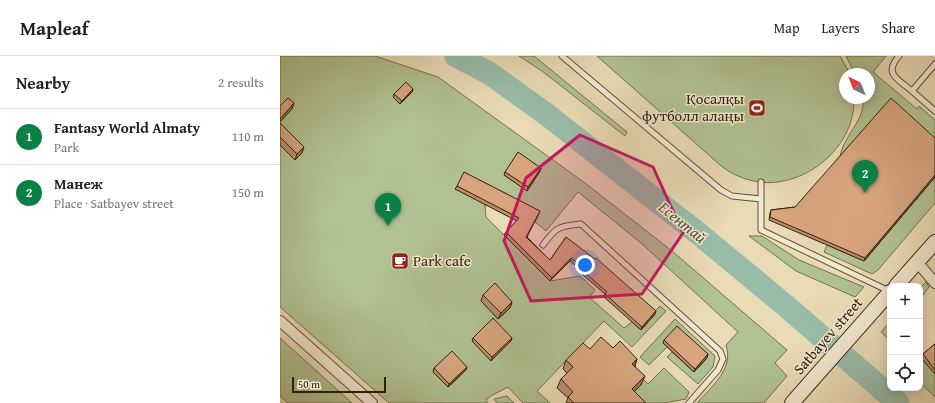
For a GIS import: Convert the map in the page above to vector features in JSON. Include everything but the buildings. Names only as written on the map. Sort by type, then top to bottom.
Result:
[{"type":"main road","points":[[899,283],[935,242]]},
{"type":"main road","name":"Satbayev street","points":[[792,403],[887,295]]},
{"type":"street","points":[[917,262],[935,283]]},
{"type":"street","points":[[280,321],[370,402]]},
{"type":"lane","points":[[562,56],[721,190],[732,196],[761,199]]},
{"type":"lane","points":[[899,56],[891,64],[891,70],[894,75],[935,111]]},
{"type":"lane","points":[[912,91],[935,64]]},
{"type":"lane","points":[[761,182],[761,230],[887,291]]},
{"type":"lane","points":[[543,245],[552,233],[562,226],[581,224],[720,351],[723,359],[718,370],[689,403]]},
{"type":"highlighted area","points":[[580,135],[653,167],[683,233],[642,294],[531,301],[504,241],[526,178]]},
{"type":"green space","points":[[280,56],[375,56],[438,77],[585,183],[672,251],[787,350],[775,363],[787,376],[764,403],[697,403],[720,377],[727,362],[728,354],[726,345],[738,332],[641,243],[578,192],[546,231],[535,222],[539,214],[485,205],[486,217],[550,281],[580,276],[595,290],[589,297],[624,328],[632,322],[641,330],[660,306],[666,311],[632,347],[604,321],[537,391],[550,403],[523,403],[508,387],[486,400],[488,403],[389,403],[280,307]]},
{"type":"green space","points":[[519,56],[534,56],[627,132],[625,136],[542,71]]},
{"type":"green space","name":"Қосалқы футболл алаңы","points":[[597,56],[840,56],[847,68],[839,68],[839,104],[853,104],[852,116],[847,132],[837,147],[825,160],[810,171],[794,178],[777,182],[759,182],[743,178],[733,174],[720,165]]},
{"type":"green space","points":[[846,56],[886,56],[875,70],[875,68],[852,68]]},
{"type":"green space","points":[[875,74],[917,109],[919,106],[935,120],[935,142],[840,158],[845,143],[858,121],[863,104],[875,104]]},
{"type":"green space","points":[[935,177],[935,203],[878,270],[872,274],[824,252],[827,245],[864,261]]},
{"type":"green space","points":[[749,236],[762,236],[799,260],[864,287],[855,297],[796,271]]},
{"type":"green space","points":[[926,282],[929,287],[923,295],[923,285]]},
{"type":"green space","points":[[675,319],[715,356],[713,367],[698,384],[667,357],[672,352],[694,372],[667,347],[649,365],[640,357]]},
{"type":"green space","points":[[887,325],[887,337],[881,332]]},
{"type":"green space","points":[[280,338],[352,403],[288,403],[280,396]]},
{"type":"green space","points":[[923,358],[935,374],[935,397],[923,386]]},
{"type":"green space","points":[[664,368],[689,392],[686,399],[664,403],[633,403],[628,398],[633,369],[648,384]]},
{"type":"green space","points":[[507,396],[514,403],[497,403],[494,399]]},
{"type":"waterway","name":"Есентай","points":[[456,56],[489,73],[546,114],[699,234],[786,306],[898,403]]},
{"type":"place","name":"Қосалқы футболл алаңы","points":[[757,108]]},
{"type":"place","name":"Манеж","points":[[865,193]]},
{"type":"place","name":"Fantasy World Almaty","points":[[388,226]]},
{"type":"place","name":"Park cafe","points":[[400,261]]}]
